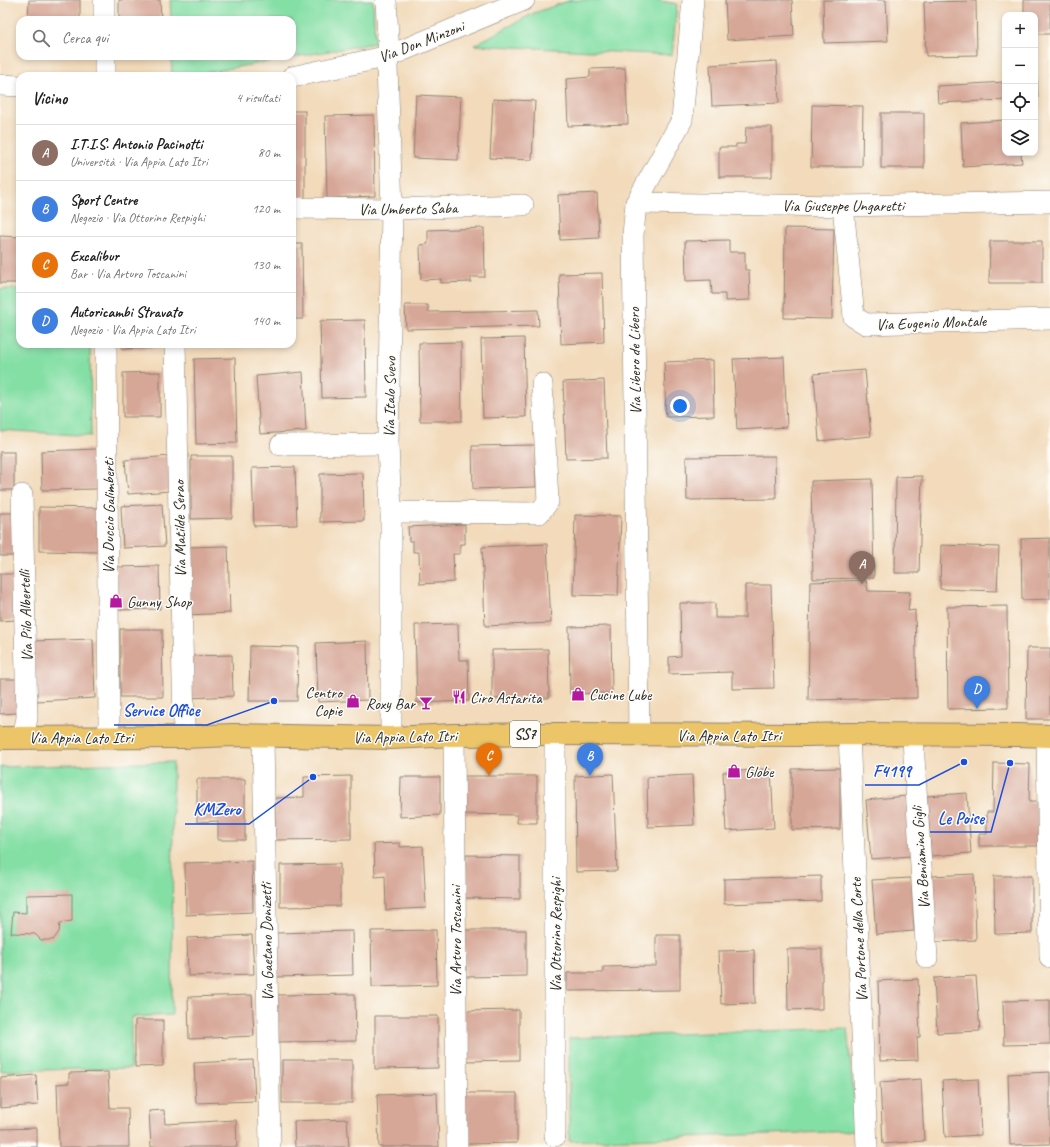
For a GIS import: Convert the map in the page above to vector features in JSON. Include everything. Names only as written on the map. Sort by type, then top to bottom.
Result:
[{"type":"main road","name":"Via Appia Lato Itri","points":[[0,738],[108,736],[183,737],[233,735],[391,738],[454,735],[555,734],[914,734],[1049,736]]},
{"type":"street","points":[[104,0],[104,16]]},
{"type":"street","name":"Via Italo Svevo","points":[[386,0],[392,209],[388,444],[391,512],[391,738]]},
{"type":"street","name":"Via Don Minzoni","points":[[296,76],[388,56],[524,0]]},
{"type":"street","name":"Via Libero de Libero","points":[[639,734],[633,235],[636,203],[682,120],[693,0]]},
{"type":"street","points":[[105,60],[105,72]]},
{"type":"street","points":[[0,85],[16,86]]},
{"type":"street","name":"Via Giuseppe Ungaretti","points":[[636,203],[843,206],[1050,202]]},
{"type":"street","name":"Via Umberto Saba","points":[[296,208],[392,209],[523,205]]},
{"type":"street","name":"Via Eugenio Montale","points":[[843,206],[854,317],[866,324],[1050,319]]},
{"type":"street","name":"Via Duccio Galimberti","points":[[106,348],[108,736]]},
{"type":"street","name":"Via Matilde Serao","points":[[175,348],[184,722],[183,737]]},
{"type":"street","points":[[391,512],[539,513],[548,502],[542,384]]},
{"type":"street","points":[[281,445],[388,444]]},
{"type":"street","name":"Via Pilo Albertelli","points":[[22,495],[27,718],[23,737]]},
{"type":"street","name":"Via Ottorino Respighi","points":[[555,734],[555,1136]]},
{"type":"street","name":"Via Portone della Corte","points":[[849,734],[867,1147]]},
{"type":"street","name":"Via Beniamino Gigli","points":[[914,734],[914,758],[927,958]]},
{"type":"street","name":"Via Arturo Toscanini","points":[[454,735],[457,1147]]},
{"type":"street","name":"Via Gaetano Donizetti","points":[[264,736],[270,1147]]},
{"type":"street","points":[[1049,736],[1050,957]]},
{"type":"green space","points":[[170,0],[373,0],[375,43],[296,57],[296,16],[171,16]]},
{"type":"green space","points":[[571,0],[656,0],[677,4],[672,55],[474,45],[534,13]]},
{"type":"green space","points":[[171,60],[278,60],[209,72],[172,72]]},
{"type":"green space","points":[[0,289],[16,289],[16,348],[90,348],[91,436],[0,430]]},
{"type":"green space","points":[[173,762],[172,1015],[131,1017],[131,1068],[0,1071],[0,767]]},
{"type":"green space","points":[[847,1028],[857,1131],[569,1141],[569,1038]]},
{"type":"building","points":[[29,0],[80,0],[80,16],[28,16]]},
{"type":"building","points":[[119,0],[160,0],[161,16],[119,16]]},
{"type":"building","points":[[725,0],[792,0],[794,36],[727,40]]},
{"type":"building","points":[[823,0],[886,0],[888,41],[824,43]]},
{"type":"building","points":[[1024,0],[1050,0],[1050,34],[1038,34],[1038,12],[1024,12]]},
{"type":"building","points":[[976,1],[977,55],[926,56],[924,2]]},
{"type":"building","points":[[777,61],[779,103],[712,106],[710,65]]},
{"type":"building","points":[[625,68],[628,124],[568,126],[566,79],[590,77],[590,69]]},
{"type":"building","points":[[1002,82],[1002,100],[938,103],[937,86]]},
{"type":"building","points":[[416,95],[461,97],[458,160],[413,158]]},
{"type":"building","points":[[493,99],[535,101],[532,160],[490,158]]},
{"type":"building","points":[[812,105],[863,106],[862,167],[811,167]]},
{"type":"building","points":[[296,111],[305,111],[305,198],[296,198]]},
{"type":"building","points":[[881,113],[924,113],[924,168],[881,168]]},
{"type":"building","points":[[374,115],[375,196],[327,198],[325,116]]},
{"type":"building","points":[[1002,120],[1002,156],[1021,156],[1022,163],[963,167],[961,123]]},
{"type":"building","points":[[746,127],[772,127],[772,177],[719,177],[719,147],[736,147],[736,144],[745,144]]},
{"type":"building","points":[[597,193],[599,238],[560,240],[558,195]]},
{"type":"building","points":[[484,228],[485,277],[471,277],[471,282],[441,283],[441,279],[421,280],[420,245],[428,244],[428,230]]},
{"type":"building","points":[[785,228],[834,229],[832,319],[784,318]]},
{"type":"building","points":[[0,236],[16,237],[16,283],[0,283]]},
{"type":"building","points":[[729,240],[729,252],[745,252],[745,270],[749,270],[750,300],[725,301],[725,294],[712,294],[711,280],[686,281],[685,241]]},
{"type":"building","points":[[990,241],[1042,241],[1042,283],[989,283]]},
{"type":"building","points":[[296,244],[302,244],[303,319],[296,319]]},
{"type":"building","points":[[602,273],[604,342],[561,344],[559,274]]},
{"type":"building","points":[[405,305],[428,305],[428,312],[538,310],[539,326],[406,329]]},
{"type":"building","points":[[365,320],[366,397],[322,398],[320,321]]},
{"type":"building","points":[[524,338],[526,417],[483,418],[481,339]]},
{"type":"building","points":[[461,342],[462,421],[420,421],[419,343]]},
{"type":"building","points":[[122,348],[144,348],[122,349]]},
{"type":"building","points":[[784,357],[787,427],[737,430],[733,359]]},
{"type":"building","points":[[235,358],[237,443],[196,444],[194,359]]},
{"type":"building","points":[[713,360],[714,416],[666,417],[664,362]]},
{"type":"building","points":[[865,370],[871,436],[819,441],[814,374]]},
{"type":"building","points":[[160,372],[160,417],[123,417],[123,373]]},
{"type":"building","points":[[303,372],[306,431],[260,434],[256,376]]},
{"type":"building","points":[[604,380],[607,458],[566,459],[563,382]]},
{"type":"building","points":[[535,445],[536,487],[473,489],[472,446]]},
{"type":"building","points":[[97,449],[98,489],[42,490],[41,451]]},
{"type":"building","points":[[0,452],[14,452],[14,490],[0,490]]},
{"type":"building","points":[[169,456],[172,491],[128,494],[125,460]]},
{"type":"building","points":[[191,456],[232,456],[232,518],[191,519]]},
{"type":"building","points":[[775,456],[776,499],[687,500],[686,457]]},
{"type":"building","points":[[295,467],[297,525],[254,526],[252,468]]},
{"type":"building","points":[[363,473],[364,521],[320,522],[320,474]]},
{"type":"building","points":[[922,476],[919,573],[895,573],[896,477]]},
{"type":"building","points":[[872,479],[874,578],[813,579],[811,481]]},
{"type":"building","points":[[162,504],[165,546],[123,548],[121,506]]},
{"type":"building","points":[[39,507],[100,508],[99,552],[39,551]]},
{"type":"building","points":[[0,513],[15,513],[16,556],[0,556]]},
{"type":"building","points":[[575,515],[621,516],[618,596],[573,595]]},
{"type":"building","points":[[465,524],[465,544],[460,544],[460,554],[453,554],[454,582],[420,584],[419,552],[413,552],[413,541],[409,541],[408,527]]},
{"type":"building","points":[[1050,538],[1050,599],[1022,600],[1021,539]]},
{"type":"building","points":[[547,544],[551,623],[485,626],[482,547]]},
{"type":"building","points":[[941,545],[999,547],[997,591],[940,589]]},
{"type":"building","points":[[228,546],[230,613],[187,615],[185,547]]},
{"type":"building","points":[[159,566],[160,609],[116,610],[116,567]]},
{"type":"building","points":[[0,574],[14,574],[15,620],[0,621]]},
{"type":"building","points":[[866,580],[868,591],[910,592],[908,611],[915,610],[917,698],[808,700],[810,582]]},
{"type":"building","points":[[745,585],[771,585],[774,688],[732,689],[732,672],[669,674],[669,657],[681,656],[680,603],[715,603],[715,618],[745,618]]},
{"type":"building","points":[[1007,606],[1008,708],[948,709],[947,607]]},
{"type":"building","points":[[458,624],[459,660],[468,660],[469,701],[417,703],[415,625]]},
{"type":"building","points":[[611,626],[612,693],[570,694],[569,627]]},
{"type":"building","points":[[120,629],[162,629],[163,697],[120,697]]},
{"type":"building","points":[[93,639],[95,698],[36,701],[34,641]]},
{"type":"building","points":[[367,641],[368,700],[318,702],[316,643]]},
{"type":"building","points":[[250,646],[298,647],[297,701],[249,701]]},
{"type":"building","points":[[1027,648],[1050,648],[1050,719],[1026,719]]},
{"type":"building","points":[[548,649],[549,698],[492,699],[492,650]]},
{"type":"building","points":[[232,655],[233,696],[189,698],[188,656]]},
{"type":"building","points":[[0,679],[17,679],[17,713],[0,714]]},
{"type":"building","points":[[994,763],[1030,764],[1029,802],[1039,802],[1038,846],[979,846],[979,834],[987,834],[987,812],[993,812]]},
{"type":"building","points":[[840,768],[840,829],[792,830],[792,769]]},
{"type":"building","points":[[771,769],[774,828],[726,831],[723,772]]},
{"type":"building","points":[[613,774],[617,871],[576,872],[575,776]]},
{"type":"building","points":[[692,775],[694,825],[648,827],[647,777]]},
{"type":"building","points":[[351,776],[351,839],[275,840],[275,798],[304,797],[304,777]]},
{"type":"building","points":[[462,776],[537,776],[537,823],[517,823],[517,815],[462,814]]},
{"type":"building","points":[[401,777],[440,777],[440,815],[400,817]]},
{"type":"building","points":[[197,779],[245,779],[245,840],[218,840],[218,821],[197,822]]},
{"type":"building","points":[[967,793],[971,853],[931,856],[927,796]]},
{"type":"building","points":[[906,796],[911,856],[871,859],[866,800]]},
{"type":"building","points":[[400,843],[400,847],[423,846],[426,908],[386,910],[385,876],[375,877],[374,844]]},
{"type":"building","points":[[466,855],[520,856],[520,899],[465,898]]},
{"type":"building","points":[[252,861],[253,912],[186,915],[185,863]]},
{"type":"building","points":[[340,864],[340,906],[280,907],[280,865]]},
{"type":"building","points":[[974,874],[976,940],[935,942],[932,876]]},
{"type":"building","points":[[821,876],[821,901],[724,904],[724,879]]},
{"type":"building","points":[[994,876],[1032,876],[1032,933],[995,934]]},
{"type":"building","points":[[911,878],[914,931],[876,934],[872,880]]},
{"type":"building","points":[[72,894],[72,921],[60,923],[59,932],[53,940],[41,940],[35,934],[11,933],[13,912],[26,913],[26,895]]},
{"type":"building","points":[[436,930],[437,985],[372,987],[371,931]]},
{"type":"building","points":[[465,930],[526,930],[526,976],[465,977]]},
{"type":"building","points":[[352,931],[353,975],[277,977],[276,933]]},
{"type":"building","points":[[252,935],[254,974],[188,976],[187,938]]},
{"type":"building","points":[[656,935],[680,935],[680,990],[567,991],[567,973],[603,973],[603,967],[656,966]]},
{"type":"building","points":[[787,949],[822,949],[822,1009],[788,1010]]},
{"type":"building","points":[[754,950],[755,1003],[721,1004],[719,951]]},
{"type":"building","points":[[976,976],[980,1031],[937,1033],[934,978]]},
{"type":"building","points":[[918,979],[920,1037],[917,1037],[918,1060],[880,1061],[878,981]]},
{"type":"building","points":[[355,994],[356,1041],[277,1042],[277,995]]},
{"type":"building","points":[[252,995],[254,1036],[189,1039],[188,997]]},
{"type":"building","points":[[1050,1000],[1050,1044],[1004,1045],[1003,1001]]},
{"type":"building","points":[[519,1010],[519,1060],[464,1061],[463,1011]]},
{"type":"building","points":[[375,1016],[438,1016],[438,1068],[375,1069]]},
{"type":"building","points":[[135,1020],[163,1020],[163,1066],[135,1067]]},
{"type":"building","points":[[253,1060],[255,1101],[196,1103],[194,1063]]},
{"type":"building","points":[[282,1060],[352,1060],[352,1103],[282,1103]]},
{"type":"building","points":[[108,1072],[110,1108],[128,1108],[129,1147],[59,1147],[57,1084],[69,1083],[69,1073]]},
{"type":"building","points":[[1050,1072],[1050,1144],[1010,1145],[1008,1074]]},
{"type":"building","points":[[36,1075],[38,1105],[0,1108],[0,1078]]},
{"type":"building","points":[[921,1079],[924,1141],[883,1144],[880,1082]]},
{"type":"building","points":[[978,1079],[981,1135],[945,1137],[942,1081]]},
{"type":"building","points":[[437,1093],[439,1147],[379,1147],[377,1095]]},
{"type":"building","points":[[464,1093],[517,1093],[517,1143],[465,1144]]},
{"type":"building","points":[[164,1110],[165,1124],[236,1120],[237,1147],[151,1147],[149,1111]]},
{"type":"building","points":[[347,1119],[349,1147],[295,1147],[294,1121]]},
{"type":"building","points":[[37,1128],[37,1147],[0,1147],[0,1129]]},
{"type":"place","name":"I.T.I.S. Antonio Pacinotti","points":[[862,584]]},
{"type":"place","name":"Gunny Shop","points":[[116,601]]},
{"type":"place","name":"Cucine Lube","points":[[578,694]]},
{"type":"place","name":"Ciro Astarita","points":[[459,697]]},
{"type":"place","name":"Service Office","points":[[274,701]]},
{"type":"place","name":"Centro Copie","points":[[353,701]]},
{"type":"place","name":"Roxy Bar","points":[[426,703]]},
{"type":"place","name":"Autoricambi Stravato","points":[[977,709]]},
{"type":"place","name":"F4199","points":[[964,762]]},
{"type":"place","name":"Le Poise","points":[[1010,763]]},
{"type":"place","name":"Globe","points":[[734,771]]},
{"type":"place","name":"Excalibur","points":[[489,776]]},
{"type":"place","name":"Sport Centre","points":[[590,776]]},
{"type":"place","name":"KMZero","points":[[313,777]]}]
